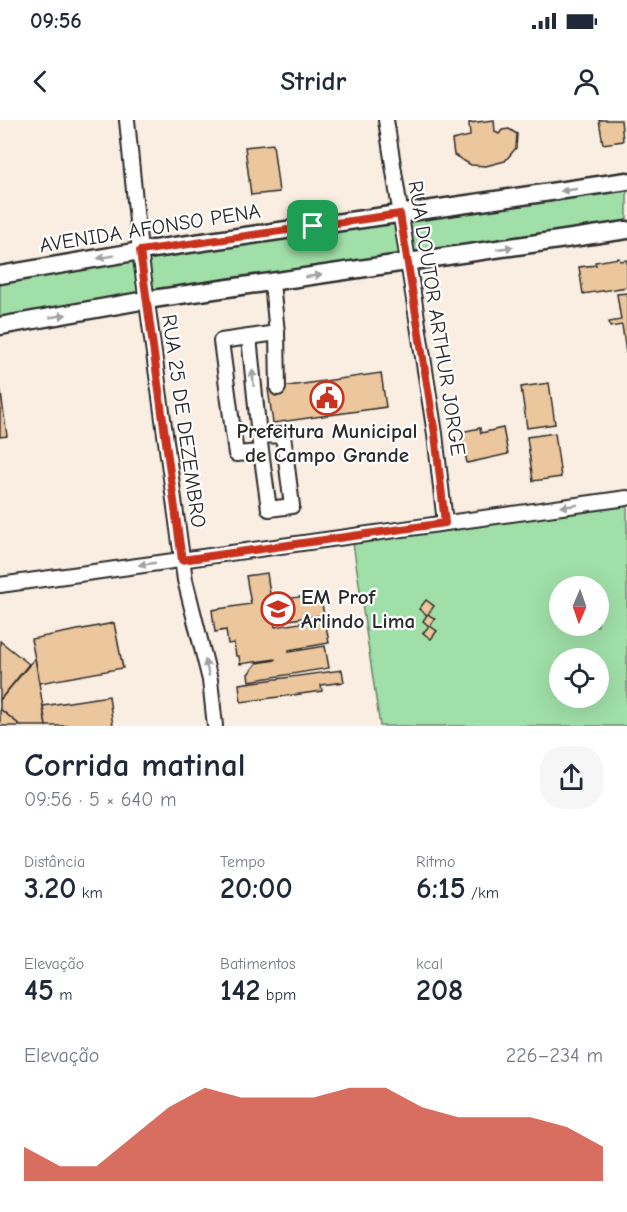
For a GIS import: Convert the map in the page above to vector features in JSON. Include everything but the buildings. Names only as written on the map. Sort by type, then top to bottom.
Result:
[{"type":"main road","name":"AVENIDA AFONSO PENA","points":[[0,275],[140,251],[627,181]]},
{"type":"main road","points":[[0,326],[146,300],[627,230]]},
{"type":"street","name":"RUA 25 DE DEZEMBRO","points":[[127,120],[146,300],[182,560],[210,680],[215,726]]},
{"type":"street","name":"RUA DOUTOR ARTHUR JORGE","points":[[386,120],[435,434],[445,523]]},
{"type":"street","points":[[272,283],[277,333],[278,388]]},
{"type":"street","points":[[260,452],[236,454],[221,341],[277,333]]},
{"type":"street","points":[[249,337],[260,452],[269,509],[292,506],[283,435],[259,436]]},
{"type":"street","points":[[0,585],[627,498]]},
{"type":"green space","points":[[627,181],[627,230],[0,326],[0,275]]},
{"type":"green space","points":[[627,498],[627,726],[380,726],[352,536]]},
{"type":"place","name":"Prefeitura Municipal de Campo Grande","points":[[327,398]]},
{"type":"place","name":"EM Prof Arlindo Lima","points":[[278,609]]},
{"type":"route","points":[[400,214],[435,434],[445,523],[182,560],[140,251],[313,226],[400,214]]}]
